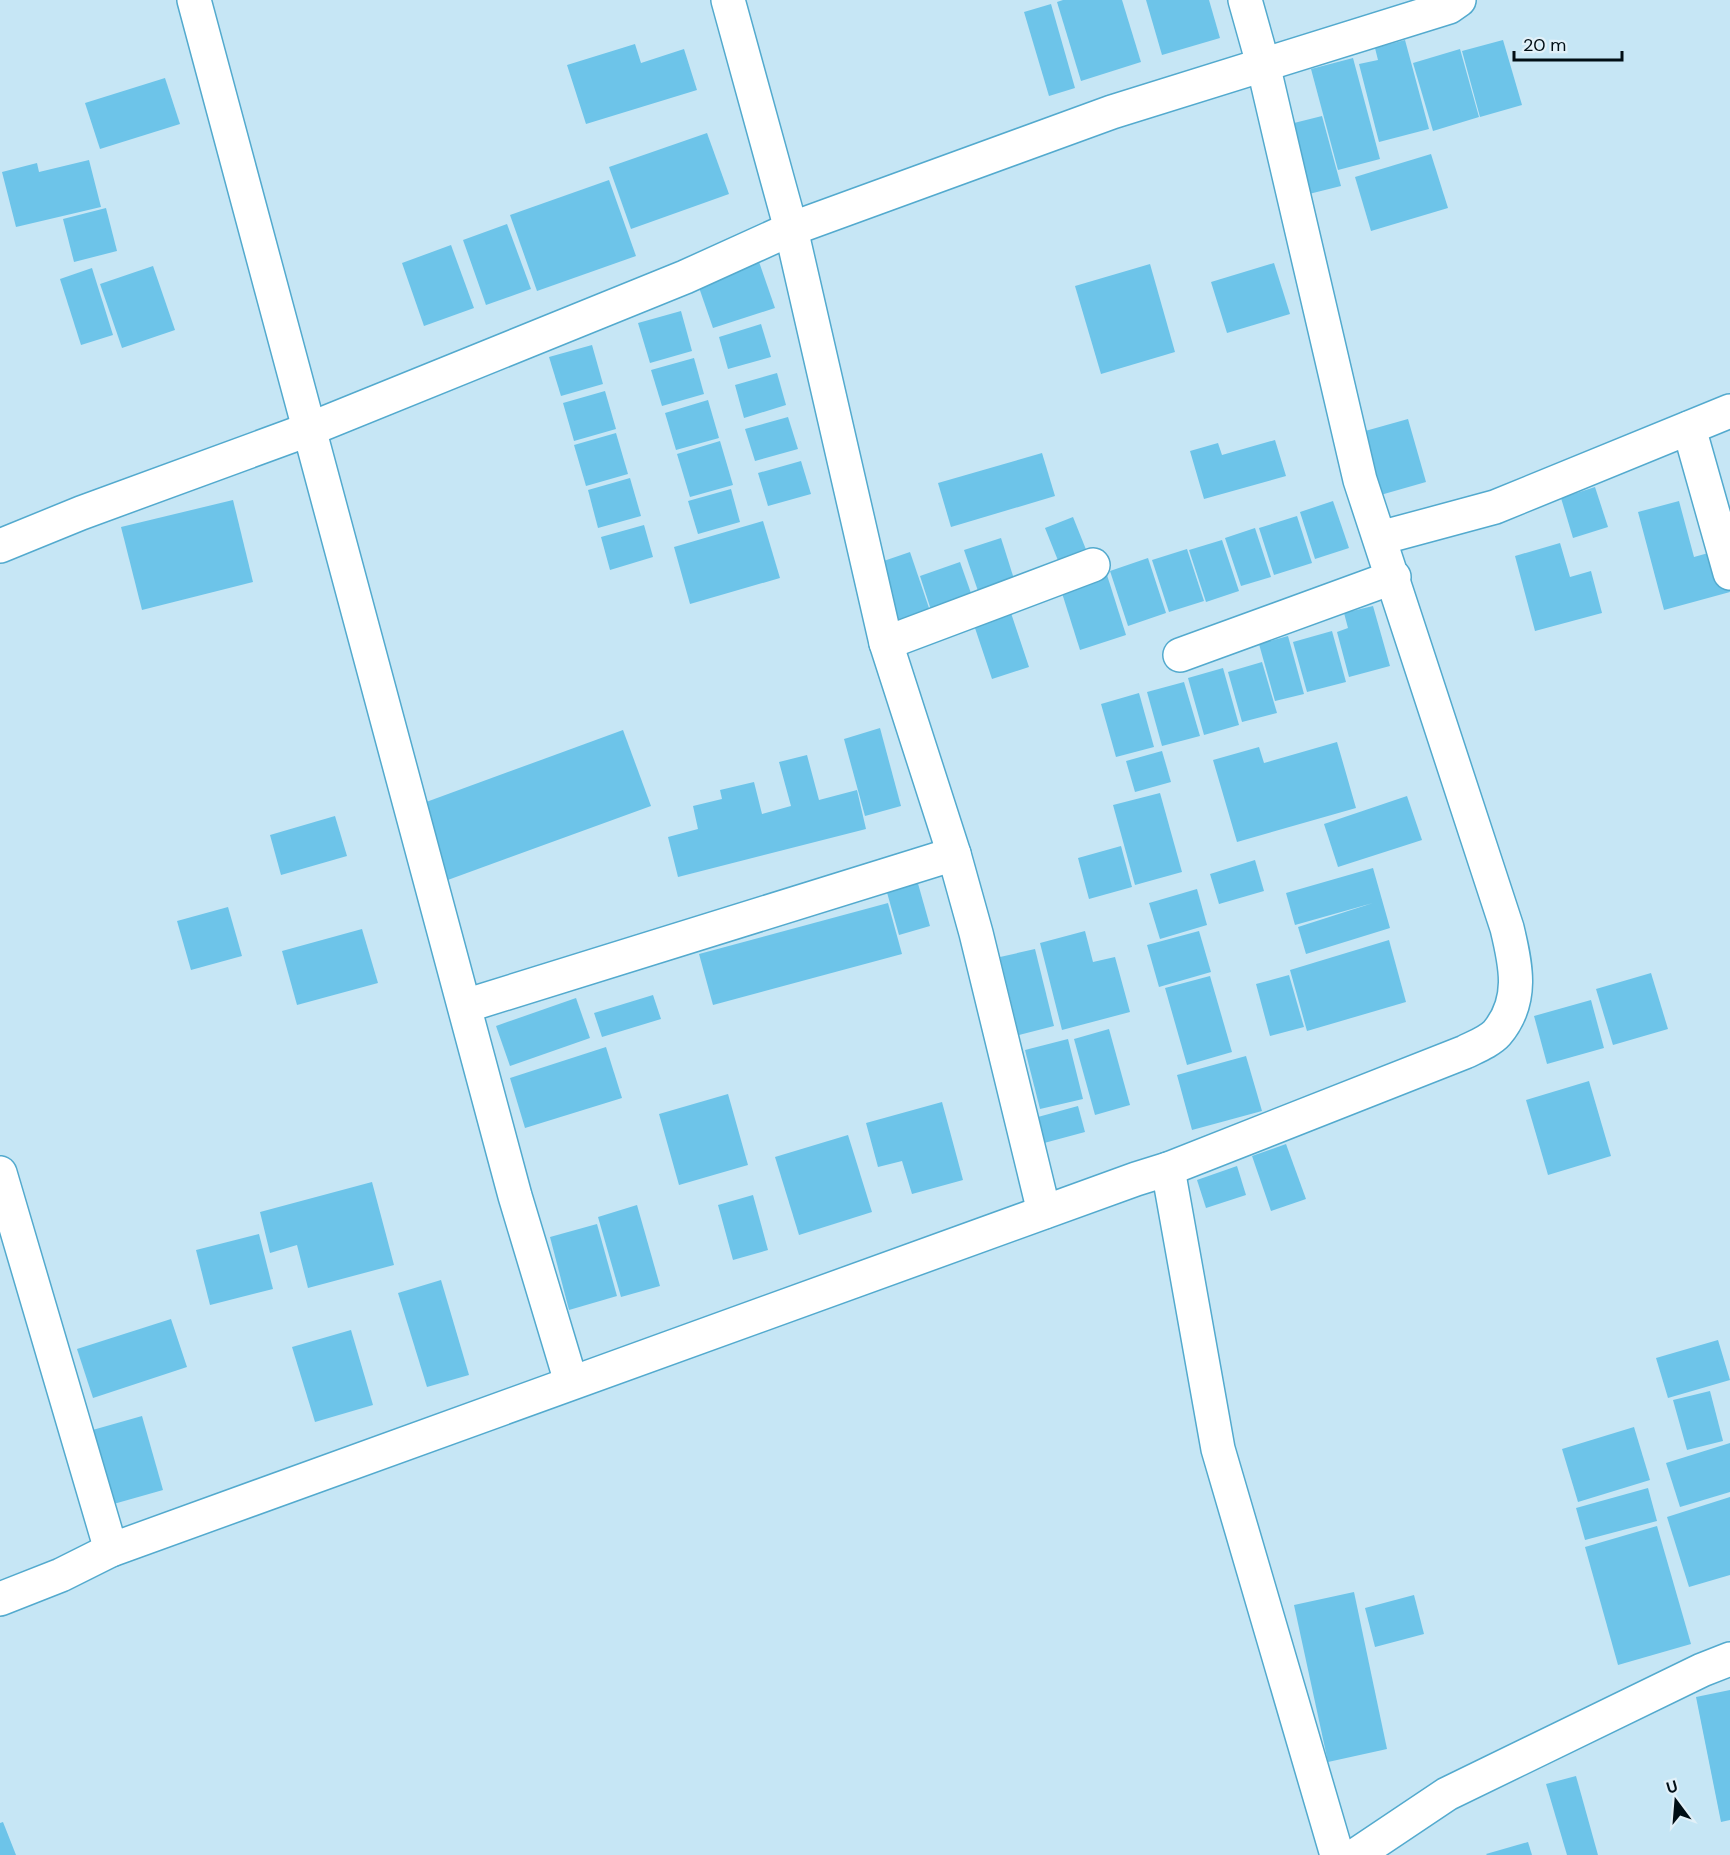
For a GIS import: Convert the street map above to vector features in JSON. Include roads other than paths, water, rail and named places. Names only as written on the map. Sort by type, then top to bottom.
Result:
[{"type":"street","points":[[194,0],[515,1196],[571,1382]]},
{"type":"street","points":[[728,0],[791,229],[886,643],[954,854],[1044,1212]]},
{"type":"street","points":[[0,1599],[61,1575],[111,1550],[571,1382],[1168,1169],[1465,1052],[1497,1034],[1515,1003],[1517,971],[1507,928],[1394,577],[1360,480],[1263,64],[1245,0]]},
{"type":"street","points":[[0,546],[81,513],[310,429],[685,277],[791,229],[1112,112],[1449,7],[1459,0]]},
{"type":"street","points":[[1380,537],[1495,507],[1730,411]]},
{"type":"street","points":[[1689,428],[1730,573]]},
{"type":"street","points":[[886,643],[1092,565]]},
{"type":"street","points":[[1180,655],[1394,577]]},
{"type":"street","points":[[465,1006],[954,854]]},
{"type":"street","points":[[1168,1169],[1218,1449],[1337,1855]]},
{"type":"street","points":[[0,1173],[111,1550]]},
{"type":"street","points":[[1356,1855],[1447,1794],[1702,1670],[1730,1659]]}]
